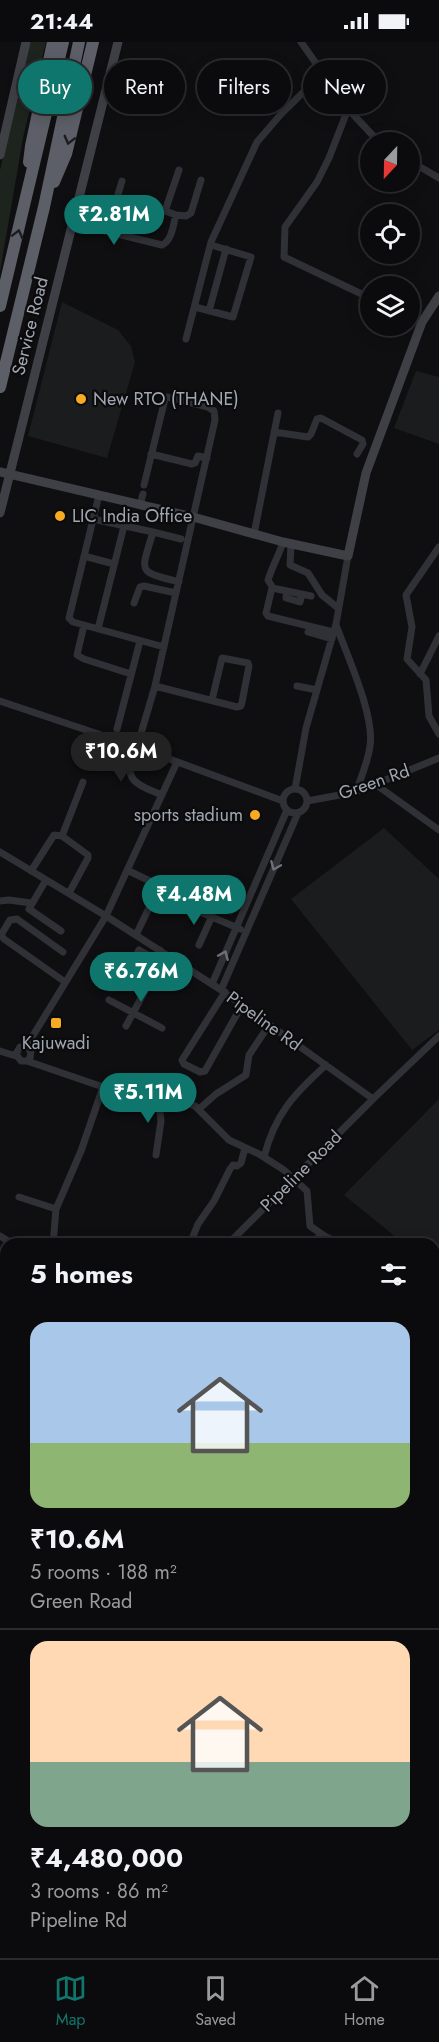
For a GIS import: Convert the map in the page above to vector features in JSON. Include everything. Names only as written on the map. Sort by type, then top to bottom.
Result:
[{"type":"highway","points":[[25,202],[31,146],[53,42]]},
{"type":"highway","points":[[0,306],[63,42]]},
{"type":"highway","points":[[0,387],[44,207],[79,42]]},
{"type":"highway","points":[[44,207],[66,154],[93,42]]},
{"type":"street","points":[[0,155],[26,42]]},
{"type":"street","name":"Service Road","points":[[0,513],[5,473],[73,222],[118,42]]},
{"type":"street","points":[[301,42],[314,60]]},
{"type":"street","points":[[186,339],[211,245],[256,142],[303,93]]},
{"type":"street","points":[[346,114],[317,183],[285,227],[284,256],[360,293]]},
{"type":"street","points":[[353,114],[370,132]]},
{"type":"street","points":[[420,167],[439,178]]},
{"type":"street","points":[[165,211],[179,170]]},
{"type":"street","points":[[147,204],[176,215],[186,216],[191,213],[201,180]]},
{"type":"street","points":[[107,231],[122,181]]},
{"type":"street","points":[[73,222],[162,245],[169,239],[176,215]]},
{"type":"street","points":[[195,307],[230,317],[235,315],[251,257],[211,245]]},
{"type":"street","points":[[209,311],[226,249]]},
{"type":"street","points":[[295,789],[306,728],[334,632],[366,473],[422,322],[439,296]]},
{"type":"street","points":[[144,485],[165,399],[167,397],[208,407],[214,411],[215,420],[207,458],[155,686],[128,767],[133,780],[144,788],[162,795]]},
{"type":"street","points":[[254,534],[278,413]]},
{"type":"street","points":[[274,432],[308,437],[320,418],[362,440],[363,444],[357,454]]},
{"type":"street","points":[[151,454],[192,464],[198,456],[207,458]]},
{"type":"street","points":[[5,473],[348,556]]},
{"type":"street","points":[[140,505],[143,494]]},
{"type":"street","points":[[99,495],[69,616],[73,622],[164,647]]},
{"type":"street","points":[[93,519],[181,539]]},
{"type":"street","points":[[98,629],[124,526]]},
{"type":"street","points":[[153,532],[144,564],[145,570],[150,574],[179,582]]},
{"type":"street","points":[[287,543],[281,559],[272,566],[268,580],[273,588],[311,596]]},
{"type":"street","points":[[287,543],[290,565],[308,573],[322,595],[338,608]]},
{"type":"street","points":[[439,548],[406,595],[412,627],[407,659],[426,680],[429,716],[439,734]]},
{"type":"street","points":[[84,556],[114,564]]},
{"type":"street","points":[[134,603],[140,587],[144,586],[176,593]]},
{"type":"street","points":[[273,588],[266,613],[268,616],[334,632]]},
{"type":"street","points":[[84,625],[77,655],[131,674]]},
{"type":"street","points":[[308,632],[334,632]]},
{"type":"street","points":[[334,632],[363,700],[370,730],[370,746],[356,792]]},
{"type":"street","points":[[420,674],[439,636]]},
{"type":"street","points":[[117,729],[140,640]]},
{"type":"street","points":[[155,686],[237,707],[241,706],[248,663],[222,658],[212,700]]},
{"type":"street","points":[[297,686],[317,690]]},
{"type":"street","points":[[0,701],[135,746],[283,801]]},
{"type":"street","name":"Green Rd","points":[[307,801],[356,792],[439,758]]},
{"type":"street","points":[[26,1047],[105,916],[177,762]]},
{"type":"street","points":[[62,836],[83,782]]},
{"type":"street","points":[[375,784],[439,830]]},
{"type":"street","points":[[212,984],[287,810],[283,801],[287,791],[295,789],[305,794],[307,801],[298,813],[223,991],[182,1060],[184,1064],[200,1072],[205,1071],[242,1005]]},
{"type":"street","points":[[287,810],[298,813]]},
{"type":"street","points":[[31,870],[54,835],[62,836],[88,855],[69,893]]},
{"type":"street","name":"Pipeline Rd","points":[[0,852],[223,991],[373,1099]]},
{"type":"street","points":[[127,870],[158,885],[136,935]]},
{"type":"street","points":[[46,880],[29,909],[60,931]]},
{"type":"street","points":[[0,901],[31,903]]},
{"type":"street","points":[[198,911],[247,931]]},
{"type":"street","points":[[199,945],[212,916]]},
{"type":"street","points":[[63,952],[16,919],[10,920],[2,931],[1,935],[4,939],[65,982]]},
{"type":"street","points":[[155,959],[139,950],[123,979],[139,986],[155,959],[163,952]]},
{"type":"street","points":[[126,1026],[163,952]]},
{"type":"street","points":[[109,1000],[162,1028]]},
{"type":"street","points":[[199,1110],[216,1094],[246,1075],[249,1055],[269,1025]]},
{"type":"street","name":"Pipeline Road","points":[[234,1238],[439,1036]]},
{"type":"street","points":[[16,1056],[20,1047],[26,1047],[31,1051],[27,1061]]},
{"type":"street","points":[[0,1051],[16,1056],[21,1061],[27,1061],[103,1087],[128,1093],[158,1091],[181,1099],[199,1110],[230,1140],[264,1157],[307,1191],[310,1226],[329,1238]]},
{"type":"street","points":[[264,1157],[269,1136],[285,1107],[326,1065]]},
{"type":"street","points":[[54,1238],[56,1209],[81,1151],[103,1087]]},
{"type":"street","points":[[156,1155],[161,1121],[158,1091]]},
{"type":"street","points":[[297,1108],[293,1104],[300,1095],[299,1092]]},
{"type":"street","points":[[192,1238],[230,1169],[233,1165],[237,1166],[242,1163],[245,1148]]},
{"type":"street","points":[[19,1197],[56,1209]]},
{"type":"street","points":[[318,1238],[323,1235]]},
{"type":"shaded area","points":[[30,42],[46,42],[42,60],[26,60]]},
{"type":"shaded area","points":[[18,93],[18,114],[29,114],[0,272],[0,170]]},
{"type":"shaded area","name":"New RTO (THANE)","points":[[62,302],[118,330],[131,346],[135,362],[107,458],[28,436]]},
{"type":"shaded area","points":[[416,371],[439,377],[439,444],[394,428]]},
{"type":"shaded area","points":[[384,828],[439,879],[439,1030],[412,1050],[291,899]]},
{"type":"shaded area","points":[[227,880],[245,888],[232,916],[214,908]]},
{"type":"shaded area","points":[[439,1099],[439,1238],[397,1238],[344,1195]]},
{"type":"place","name":"New RTO (THANE)","points":[[81,399]]},
{"type":"place","name":"LIC India Office","points":[[60,516]]},
{"type":"place","name":"sports stadium","points":[[255,815]]},
{"type":"place","name":"Kajuwadi","points":[[56,1023]]}]
